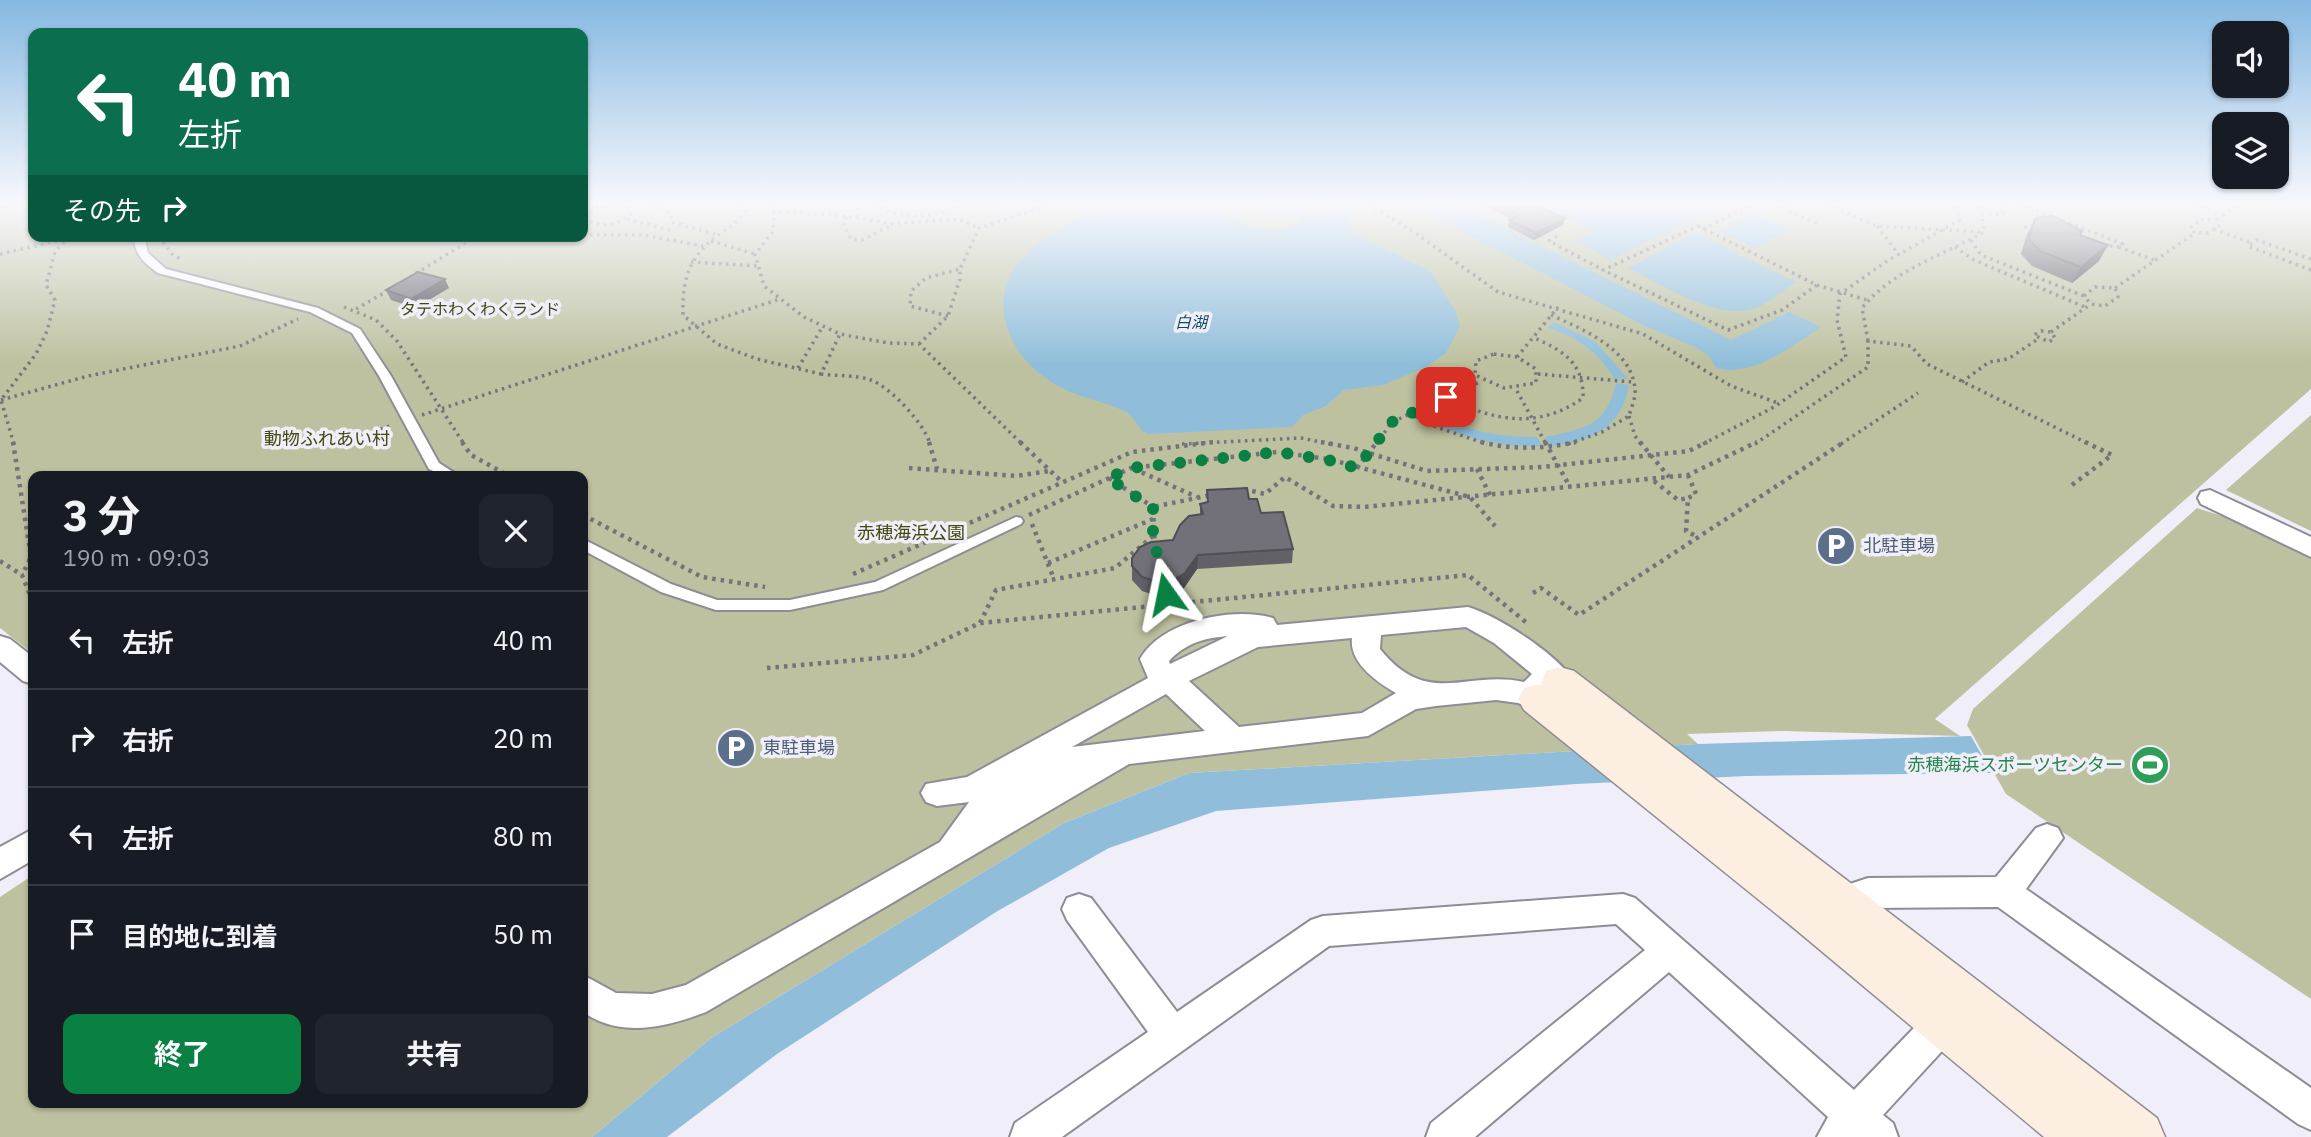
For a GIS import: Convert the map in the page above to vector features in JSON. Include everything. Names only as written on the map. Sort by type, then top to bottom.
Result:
[{"type":"street","points":[[2210,498],[2311,548]]},
{"type":"street","points":[[937,793],[972,789],[1216,653],[1254,637],[1468,617],[1500,635],[1545,682],[1594,743],[1673,789],[1955,1011],[2138,1137]]},
{"type":"street","points":[[1370,628],[1365,643],[1369,655],[1402,683],[1434,696]]},
{"type":"street","points":[[1487,689],[1506,674],[1510,664],[1510,655],[1500,635]]},
{"type":"street","points":[[0,646],[28,669]]},
{"type":"street","points":[[1169,680],[1233,739]]},
{"type":"street","points":[[588,994],[610,1010],[652,1011],[694,1000],[1123,753],[1233,739],[1320,733],[1368,724],[1410,699],[1487,689],[1518,691],[1545,682]]},
{"type":"street","points":[[1545,682],[1636,742],[1673,789]]},
{"type":"street","points":[[2004,892],[2048,838]]},
{"type":"street","points":[[0,866],[28,846]]},
{"type":"street","points":[[1826,908],[1868,892],[2004,892],[2311,1111]]},
{"type":"street","points":[[1079,909],[1174,1037]]},
{"type":"street","points":[[1029,1137],[1323,930],[1623,909],[1857,1130],[1955,1011]]},
{"type":"street","points":[[1445,1137],[1668,952]]},
{"type":"street","points":[[1955,1011],[2087,1137]]},
{"type":"lane","points":[[144,258],[162,271],[314,310],[356,331],[434,466],[444,471]]},
{"type":"lane","points":[[588,547],[666,588],[716,605],[789,605],[878,586],[1022,518]]},
{"type":"path","points":[[1,400],[35,360],[48,333],[55,300],[46,285],[53,258]]},
{"type":"path","points":[[356,310],[441,258]]},
{"type":"path","points":[[694,258],[681,280],[683,316],[717,344],[757,359],[821,374],[871,380],[902,404],[927,433],[937,469]]},
{"type":"path","points":[[756,258],[764,286],[803,317],[839,334],[888,343],[919,344],[1063,483]]},
{"type":"path","points":[[919,344],[948,316],[965,258]]},
{"type":"path","points":[[1450,258],[1498,292],[1558,307],[1643,334],[1731,386],[1779,403]]},
{"type":"path","points":[[1581,258],[1728,330],[1782,310],[1818,285]]},
{"type":"path","points":[[1603,270],[1629,258]]},
{"type":"path","points":[[1763,258],[1818,285],[1867,300]]},
{"type":"path","points":[[850,575],[1132,452],[1185,443],[1301,438],[1367,452],[1427,471],[1556,465],[1689,451],[1779,403],[1846,357],[1837,320],[1840,294],[1895,258]]},
{"type":"path","points":[[1236,491],[1248,489],[1265,494],[1286,477],[1333,506],[1364,507],[1688,475],[1752,446],[1868,367],[1868,341],[1862,308],[1867,300],[1891,280],[1934,258]]},
{"type":"path","points":[[1971,258],[2085,307]]},
{"type":"path","points":[[1988,258],[2084,296],[2091,304]]},
{"type":"path","points":[[2147,258],[2155,261]]},
{"type":"path","points":[[2084,296],[2095,287],[2115,288],[2159,258]]},
{"type":"path","points":[[2278,258],[2311,270]]},
{"type":"path","points":[[691,262],[758,266]]},
{"type":"path","points":[[948,316],[910,306],[911,291],[926,278],[960,269]]},
{"type":"path","points":[[2051,332],[2055,338],[2049,342],[2034,335],[2041,331],[2051,332],[2091,304],[2105,306],[2118,296],[2115,288]]},
{"type":"path","points":[[347,440],[780,299]]},
{"type":"path","points":[[1517,357],[1558,307]]},
{"type":"path","points":[[1,400],[55,382],[142,365],[228,353],[269,338],[314,310]]},
{"type":"path","points":[[1551,315],[1594,335],[1621,359],[1635,390],[1629,416],[1635,436],[1648,455],[1669,477]]},
{"type":"path","points":[[798,368],[823,326]]},
{"type":"path","points":[[821,374],[839,334]]},
{"type":"path","points":[[1446,397],[1469,410],[1501,419],[1534,421],[1569,411],[1583,398],[1583,377],[1579,367],[1561,349],[1532,337]]},
{"type":"path","points":[[1962,382],[1989,362],[2008,359],[2038,339]]},
{"type":"path","points":[[1868,341],[1911,346],[1927,364],[2112,455],[2072,485]]},
{"type":"path","points":[[1538,374],[1535,383],[1517,391],[1491,386],[1475,375],[1476,362],[1491,355],[1517,357],[1538,374],[1633,382]]},
{"type":"path","points":[[1357,468],[1392,422],[1482,380]]},
{"type":"path","points":[[1517,391],[1570,487]]},
{"type":"path","points":[[1533,593],[1541,588],[1579,615],[1918,393]]},
{"type":"path","points":[[1,400],[16,452],[28,530]]},
{"type":"path","points":[[1409,413],[1444,432],[1494,446],[1549,449],[1578,443],[1611,429],[1629,416]]},
{"type":"path","points":[[1054,579],[1048,563],[1022,518],[1131,468],[1278,452],[1328,460],[1470,497],[1495,526]]},
{"type":"path","points":[[909,468],[1016,476],[1051,471]]},
{"type":"path","points":[[1131,468],[1198,497]]},
{"type":"path","points":[[1477,469],[1490,495]]},
{"type":"path","points":[[1653,480],[1678,500],[1696,494],[1688,475]]},
{"type":"path","points":[[1108,478],[1153,508],[1223,493]]},
{"type":"path","points":[[1688,498],[1686,531],[1698,537]]},
{"type":"path","points":[[1153,508],[1153,536],[1157,555]]},
{"type":"path","points":[[588,518],[702,578],[740,585],[776,587]]},
{"type":"path","points":[[1048,563],[1153,519]]},
{"type":"path","points":[[980,623],[996,590],[1115,568],[1153,536]]},
{"type":"path","points":[[0,561],[22,575],[28,590]]},
{"type":"path","points":[[22,575],[28,564]]},
{"type":"path","points":[[1166,594],[1168,604]]},
{"type":"green space","name":"赤穂海浜公園","points":[[0,258],[2311,258],[2311,389],[1935,719],[1960,736],[1783,731],[1687,734],[1698,744],[1189,773],[1064,823],[711,1038],[592,1137],[0,1137],[0,897],[28,878],[28,1108],[588,1108],[588,471],[28,471],[28,650],[0,628]]},
{"type":"green space","points":[[2311,415],[2311,531],[2226,490]]},
{"type":"green space","name":"赤穂海浜スポーツセンター","points":[[2197,508],[2268,531],[2311,552],[2311,999],[2006,794],[1967,725],[1973,709]]},
{"type":"water","name":"白湖","points":[[1024,258],[1404,258],[1431,272],[1455,310],[1460,326],[1446,353],[1426,367],[1383,385],[1344,390],[1326,406],[1303,415],[1292,427],[1148,434],[1126,412],[1056,385],[1026,360],[1015,345],[1005,319],[1004,297],[1009,277]]},
{"type":"water","points":[[1514,258],[1565,258],[1731,340],[1789,312],[1821,327],[1772,358],[1730,370],[1716,368],[1709,356],[1695,347],[1645,326]]},
{"type":"water","points":[[1647,258],[1747,258],[1796,282],[1755,308],[1724,310],[1690,299],[1628,268]]},
{"type":"water","points":[[1554,322],[1596,342],[1628,379],[1614,378],[1586,347],[1548,328]]},
{"type":"water","points":[[1616,383],[1629,385],[1625,400],[1611,422],[1602,430],[1578,441],[1549,446],[1545,437],[1582,428],[1600,417],[1612,398]]},
{"type":"water","points":[[1425,409],[1479,431],[1537,437],[1542,446],[1493,443],[1462,435],[1417,413]]},
{"type":"water","points":[[1971,736],[1992,773],[1747,776],[1576,784],[1216,811],[1109,848],[996,912],[777,1054],[667,1137],[592,1137],[711,1038],[1064,823],[1189,773],[1698,744]]},
{"type":"building","points":[[2058,258],[2092,258],[2081,267]]},
{"type":"building","points":[[418,272],[445,279],[411,299],[386,290]]},
{"type":"building","points":[[1247,488],[1249,499],[1257,499],[1261,513],[1283,512],[1293,549],[1198,555],[1184,574],[1171,581],[1154,581],[1142,577],[1132,566],[1132,558],[1140,547],[1151,542],[1173,540],[1180,525],[1189,516],[1203,514],[1200,504],[1208,502],[1207,490]]},
{"type":"place","name":"北駐車場","points":[[1836,546]]},
{"type":"place","name":"東駐車場","points":[[736,748]]},
{"type":"place","name":"赤穂海浜スポーツセンター","points":[[2150,765]]},
{"type":"route","points":[[1166,594],[1153,536],[1153,508],[1108,478],[1131,468],[1278,452],[1357,468],[1392,422],[1446,397]]},
{"type":"park label","name":"タテホわくわくランド","points":[[480,309]]},
{"type":"park label","name":"動物ふれあい村","points":[[327,439]]}]
